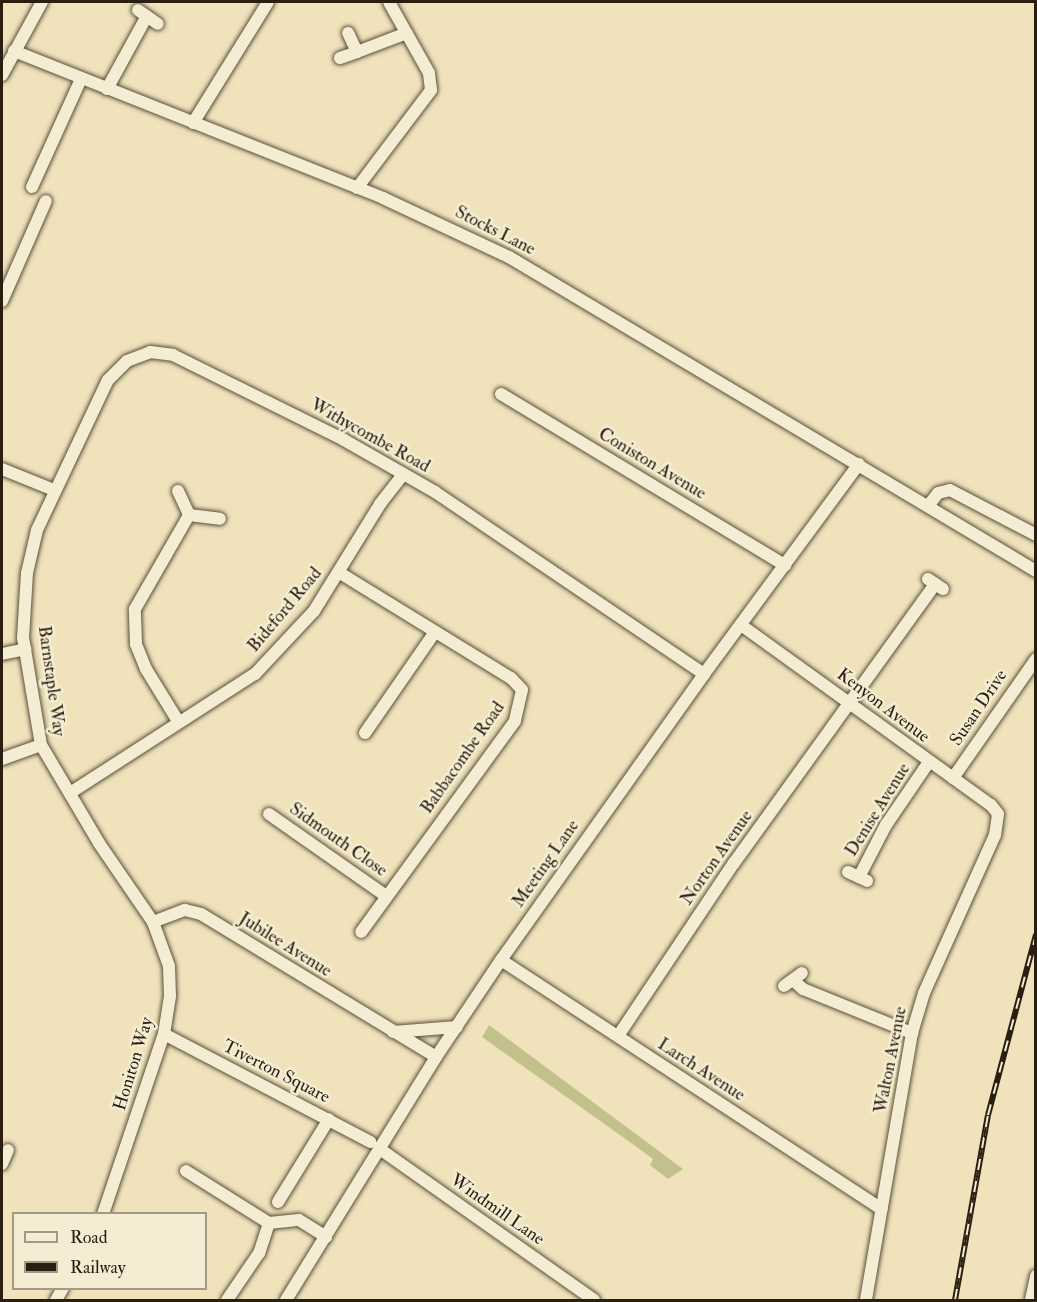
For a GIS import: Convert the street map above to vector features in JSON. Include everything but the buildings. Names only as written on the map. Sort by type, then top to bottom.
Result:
[{"type":"street","points":[[2,75],[8,57],[42,2]]},
{"type":"street","points":[[193,123],[268,2]]},
{"type":"street","points":[[357,188],[431,90],[429,73],[389,2]]},
{"type":"street","points":[[107,89],[142,13],[158,24]]},
{"type":"street","points":[[348,33],[357,52]]},
{"type":"street","points":[[340,58],[407,33]]},
{"type":"street","name":"Stocks Lane","points":[[8,57],[81,78],[357,188],[509,257],[1035,571]]},
{"type":"street","points":[[32,187],[81,78]]},
{"type":"street","points":[[2,301],[46,201]]},
{"type":"street","name":"Withycombe Road","points":[[54,490],[108,380],[127,361],[150,352],[173,355],[344,440],[403,475],[704,674]]},
{"type":"street","name":"Coniston Avenue","points":[[501,394],[785,565]]},
{"type":"street","name":"Meeting Lane","points":[[286,1300],[326,1237],[376,1145],[501,960],[704,674],[859,464]]},
{"type":"street","points":[[2,469],[54,490]]},
{"type":"street","name":"Bideford Road","points":[[70,793],[178,720],[255,674],[314,611],[340,573],[381,504],[403,475]]},
{"type":"street","name":"Barnstaple Way","points":[[54,490],[37,530],[27,573],[25,649],[41,745],[153,922]]},
{"type":"street","points":[[928,506],[938,493],[950,490],[1035,535]]},
{"type":"street","points":[[178,491],[189,515]]},
{"type":"street","points":[[189,515],[220,519]]},
{"type":"street","points":[[178,720],[146,669],[136,644],[135,609],[189,515]]},
{"type":"street","name":"Babbacombe Road","points":[[340,573],[511,678],[522,690],[521,705],[515,721],[361,932]]},
{"type":"street","name":"Norton Avenue","points":[[618,1036],[734,863],[935,584]]},
{"type":"street","name":"Kenyon Avenue","points":[[741,625],[991,805],[999,820]]},
{"type":"street","points":[[365,733],[435,632]]},
{"type":"street","points":[[2,654],[25,649]]},
{"type":"street","name":"Susan Drive","points":[[953,778],[1033,656]]},
{"type":"street","points":[[2,759],[41,745]]},
{"type":"street","name":"Denise Avenue","points":[[858,876],[886,825],[929,762]]},
{"type":"street","name":"Sidmouth Close","points":[[269,814],[386,896]]},
{"type":"street","name":"Walton Avenue","points":[[866,1300],[912,1033],[924,993],[999,820]]},
{"type":"street","name":"Jubilee Avenue","points":[[153,922],[176,912],[201,914],[436,1057]]},
{"type":"street","name":"Honiton Way","points":[[104,1212],[164,1034],[170,981],[165,948],[153,922]]},
{"type":"street","name":"Larch Avenue","points":[[501,960],[882,1209]]},
{"type":"street","points":[[793,979],[803,989],[912,1033]]},
{"type":"street","points":[[393,1032],[457,1027]]},
{"type":"street","name":"Tiverton Square","points":[[164,1034],[376,1145]]},
{"type":"street","points":[[278,1202],[329,1119]]},
{"type":"street","name":"Windmill Lane","points":[[376,1145],[594,1300]]},
{"type":"street","points":[[2,1164],[8,1150]]},
{"type":"street","points":[[186,1171],[208,1177],[269,1223],[299,1220],[326,1237]]},
{"type":"street","points":[[227,1300],[259,1252],[269,1223]]},
{"type":"street","points":[[1031,1300],[1035,1276]]},
{"type":"shaded area","points":[[489,1025],[683,1169],[668,1179],[650,1165],[653,1159],[482,1037]]},
{"type":"railway","points":[[955,1300],[988,1115],[1036,934]]}]
